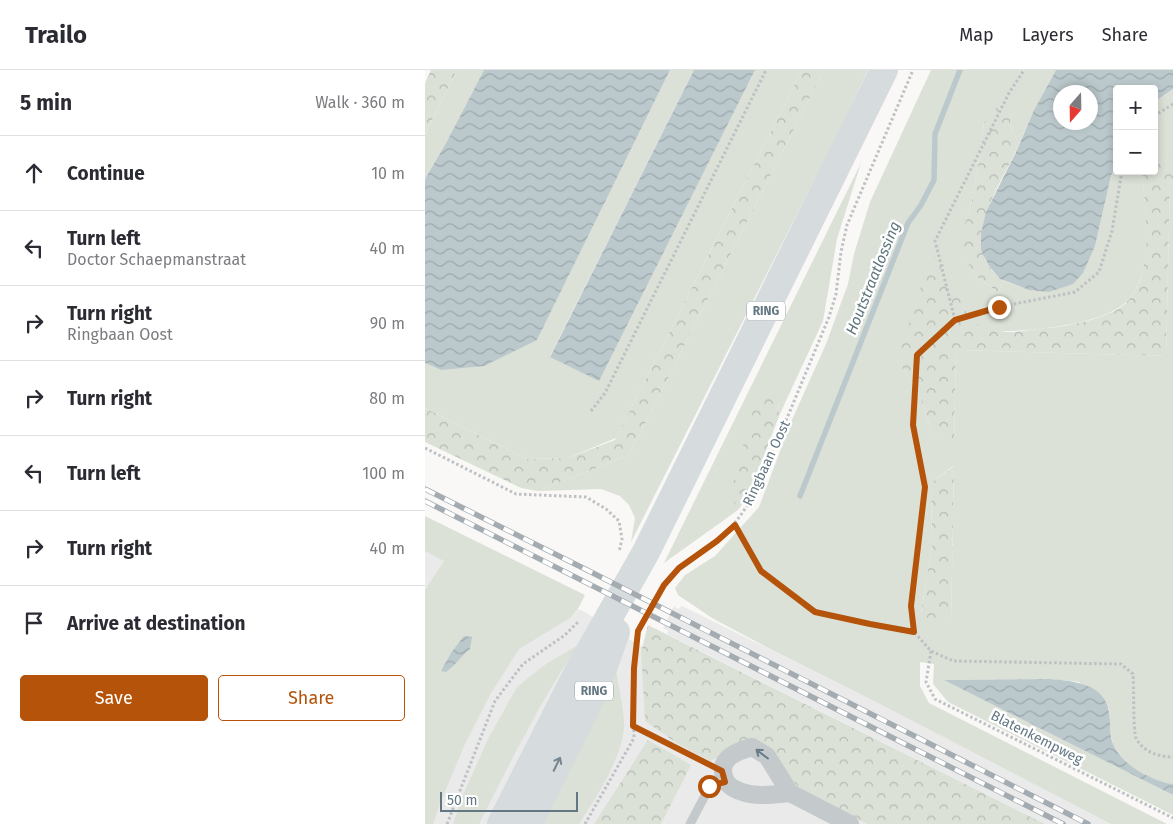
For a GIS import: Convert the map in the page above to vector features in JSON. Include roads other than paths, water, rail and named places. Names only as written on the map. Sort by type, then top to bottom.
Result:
[{"type":"main road","name":"RING","points":[[501,824],[579,670],[646,552],[884,70]]},
{"type":"main road","name":"RING","points":[[528,824],[597,685],[646,552]]},
{"type":"street","points":[[790,793],[760,796],[733,789],[724,776],[723,765],[727,759],[739,750],[752,747],[767,756],[790,793],[850,824]]},
{"type":"lane","points":[[690,824],[709,786],[724,776]]},
{"type":"water","points":[[484,70],[670,70],[537,340],[484,366],[441,370],[425,363],[425,179]]},
{"type":"water","points":[[694,70],[755,70],[599,381],[550,357]]},
{"type":"water","points":[[1056,70],[1173,70],[1173,89],[1158,99],[1158,85],[1113,85],[1113,172],[1095,246],[1083,273],[1073,284],[1049,292],[1029,290],[1000,279],[989,266],[981,250],[981,233],[986,212],[1016,152],[1034,110]]},
{"type":"water","points":[[464,636],[472,637],[470,649],[446,672],[441,671],[451,653]]},
{"type":"water","points":[[1051,679],[1078,683],[1095,690],[1101,695],[1109,712],[1111,738],[1118,753],[1139,771],[1157,780],[1173,784],[1173,795],[944,680]]},
{"type":"waterway","name":"Houtstraatlossing","points":[[800,496],[908,223],[921,205],[934,180],[935,134],[960,70]]},
{"type":"railway","points":[[425,489],[1088,824]]},
{"type":"railway","points":[[425,501],[1063,824]]}]
